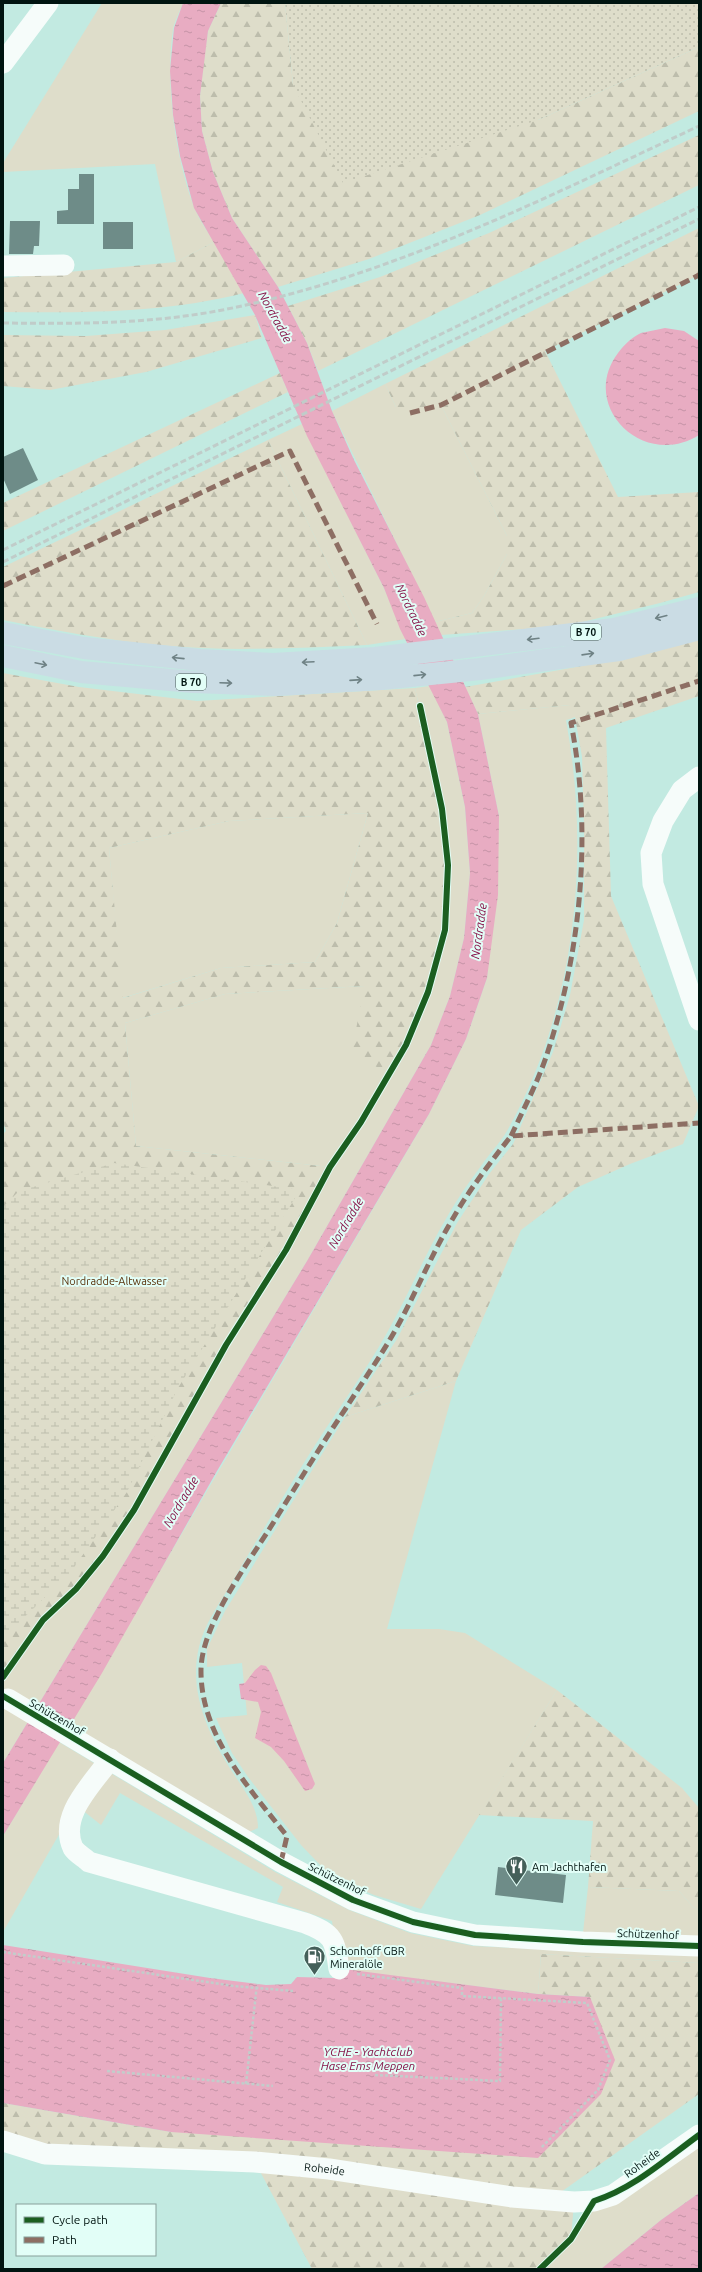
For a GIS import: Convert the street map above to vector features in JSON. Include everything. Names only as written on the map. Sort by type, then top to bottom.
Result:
[{"type":"highway","name":"B 70","points":[[3,633],[84,648],[200,660],[273,664],[375,658],[614,629],[699,608]]},
{"type":"highway","name":"B 70","points":[[3,656],[80,672],[193,682],[276,685],[381,679],[480,669],[619,650],[699,629]]},
{"type":"street","points":[[3,63],[48,3]]},
{"type":"street","points":[[3,266],[64,265]]},
{"type":"street","points":[[699,777],[682,790],[663,821],[651,853],[653,884],[699,1020]]},
{"type":"street","name":"Schützenhof","points":[[12,1702],[281,1862],[353,1900],[413,1922],[475,1935],[583,1942],[699,1946]]},
{"type":"street","points":[[110,1759],[76,1805],[69,1829],[74,1849],[90,1862],[305,1923],[323,1930],[336,1945],[347,1972]]},
{"type":"street","name":"Roheide","points":[[3,2141],[45,2154],[255,2162],[329,2169],[512,2197],[574,2202],[594,2201],[613,2195],[699,2135]]},
{"type":"path","points":[[3,1952],[257,1989],[293,1991]]},
{"type":"path","points":[[347,1972],[462,1988],[462,1996],[587,2003],[610,2060],[598,2090],[541,2148]]},
{"type":"path","points":[[246,2084],[257,1984]]},
{"type":"path","points":[[375,2075],[500,2081],[501,1998]]},
{"type":"path","points":[[107,2071],[273,2086]]},
{"type":"green space","points":[[102,3],[183,3],[173,29],[171,50],[170,72],[173,119],[187,187],[194,207],[214,242],[176,262],[155,164],[3,172],[3,163]]},
{"type":"green space","points":[[221,3],[285,3],[293,85],[538,120],[699,47],[699,111],[480,215],[369,259],[278,287],[232,218],[213,172],[202,131],[200,96],[208,31]]},
{"type":"green space","points":[[285,3],[699,3],[699,47],[538,120],[343,183],[293,85]]},
{"type":"green space","points":[[699,135],[699,185],[318,371],[307,343],[288,306],[380,277],[489,233]]},
{"type":"green space","points":[[699,228],[699,275],[545,351],[618,497],[699,492],[699,592],[566,626],[441,635],[435,622],[472,613],[484,596],[507,554],[507,536],[441,405],[410,413],[396,407],[385,384]]},
{"type":"green space","points":[[214,242],[244,293],[215,300],[155,308],[94,312],[3,312],[3,278],[176,262]]},
{"type":"green space","points":[[255,315],[262,338],[146,372],[50,390],[3,386],[3,335],[86,336],[165,330]]},
{"type":"green space","points":[[280,373],[288,392],[3,531],[3,503]]},
{"type":"green space","points":[[385,384],[396,407],[441,405],[507,536],[507,554],[484,596],[472,613],[435,622],[332,411]]},
{"type":"green space","points":[[302,424],[384,588],[406,639],[367,645],[268,440]]},
{"type":"green space","points":[[268,440],[367,645],[263,649],[184,647],[100,638],[3,620],[3,567]]},
{"type":"green space","points":[[699,639],[699,696],[606,728],[611,896],[699,1106],[683,1144],[630,1164],[578,1187],[521,1230],[456,1381],[345,1417],[397,1339],[457,1223],[489,1174],[513,1144],[553,1052],[570,995],[584,920],[582,757],[575,717],[570,719],[570,705],[478,714],[465,687],[643,655]]},
{"type":"green space","points":[[3,673],[79,687],[197,701],[415,688],[442,809],[448,865],[445,930],[428,992],[406,1045],[390,1072],[351,1057],[364,986],[225,994],[125,1023],[136,1146],[330,1167],[286,1250],[226,1345],[134,1510],[103,1556],[76,1589],[43,1620],[3,1677],[3,1134],[6,1131],[3,1122]],"holes":[[[368,813],[337,923],[315,962],[221,968],[123,998],[109,848],[229,821]]]},
{"type":"green space","points":[[430,686],[447,722],[465,807],[470,873],[464,938],[450,996],[431,1045],[307,1261],[3,1763],[3,1677],[43,1620],[76,1589],[103,1556],[226,1345],[286,1250],[330,1167],[136,1146],[125,1023],[225,994],[365,986],[352,1056],[390,1072],[406,1045],[428,992],[445,930],[448,865],[442,809],[415,688]]},
{"type":"green space","points":[[570,705],[570,719],[566,720],[573,772],[577,824],[577,878],[572,931],[563,983],[549,1034],[530,1084],[507,1131],[472,1178],[451,1210],[431,1245],[396,1317],[378,1348],[315,1445],[267,1523],[212,1616],[201,1639],[196,1664],[196,1680],[199,1697],[203,1713],[216,1744],[250,1799],[256,1813],[258,1828],[249,1832],[85,1736],[79,1727],[71,1722],[429,1114],[466,1039],[487,978],[499,816],[478,714]]},
{"type":"green space","points":[[368,813],[337,923],[315,962],[221,968],[122,998],[109,848],[229,821]]},
{"type":"green space","name":"Nordradde-Altwasser","points":[[114,1163],[300,1190],[178,1388],[127,1492],[70,1573],[3,1638],[3,1207],[19,1191]]},
{"type":"green space","points":[[456,1381],[387,1629],[439,1629],[465,1633],[557,1690],[421,1909],[374,1895],[346,1883],[324,1869],[301,1845],[248,1777],[232,1753],[216,1718],[247,1715],[242,1663],[207,1667],[207,1649],[225,1611],[345,1417]]},
{"type":"green space","points":[[557,1690],[682,1788],[699,1808],[699,1910],[693,1907],[679,1891],[588,1887],[593,1821],[479,1815]]},
{"type":"green space","points":[[59,1742],[275,1872],[349,1910],[410,1933],[473,1946],[581,1951],[699,1953],[699,1963],[541,1954],[538,1994],[339,1969],[332,1921],[277,1902],[283,1887],[120,1793],[101,1825],[76,1805],[3,1932],[3,1836]]},
{"type":"green space","points":[[588,1887],[679,1891],[693,1907],[699,1910],[699,1937],[583,1933]]},
{"type":"green space","points":[[541,1954],[699,1963],[699,2094],[561,2192],[574,2202],[571,2239],[540,2269],[312,2269],[255,2162],[3,2141],[3,2103],[171,2132],[590,1997],[538,1994]]},
{"type":"green space","points":[[699,2135],[699,2193],[661,2220],[601,2269],[540,2269],[571,2239],[594,2201]]},
{"type":"water","name":"Nordradde","points":[[183,3],[221,3],[208,31],[200,96],[202,131],[213,172],[232,218],[278,287],[307,343],[332,411],[354,460],[424,597],[478,714],[499,816],[498,895],[487,978],[466,1039],[429,1114],[217,1471],[102,1673],[3,1836],[3,1763],[307,1261],[431,1045],[450,996],[464,938],[470,873],[465,807],[447,722],[400,629],[384,588],[307,436],[255,315],[194,208],[180,156],[173,115],[170,71],[174,28]]},
{"type":"water","points":[[665,328],[684,331],[699,341],[699,435],[678,444],[658,444],[639,438],[623,427],[612,411],[606,393],[608,373],[618,353],[623,347],[631,339],[641,333]]},
{"type":"water","points":[[261,1665],[266,1666],[271,1673],[315,1784],[312,1789],[305,1791],[284,1761],[271,1747],[255,1738],[261,1712],[258,1702],[241,1699],[239,1684],[245,1683]]},
{"type":"water","name":"YCHE - Yachtclub Hase Ems Meppen","points":[[3,1945],[210,1978],[266,1985],[291,1984],[297,1977],[334,1978],[344,1969],[538,1994],[590,1997],[615,2060],[601,2094],[538,2158],[171,2132],[3,2103]]},
{"type":"water","points":[[699,2193],[699,2269],[601,2269],[661,2220]]},
{"type":"building","points":[[79,174],[94,174],[94,224],[57,224],[57,211],[68,210],[68,189],[79,189]]},
{"type":"building","points":[[10,221],[40,221],[39,246],[34,246],[33,254],[9,254]]},
{"type":"building","points":[[103,222],[133,222],[133,249],[103,249]]},
{"type":"building","points":[[23,448],[38,480],[10,494],[3,478],[3,457]]},
{"type":"building","points":[[498,1867],[566,1875],[563,1903],[495,1895]]},
{"type":"railway","points":[[3,323],[91,323],[179,317],[237,307],[297,292],[357,274],[473,230],[699,126]]},
{"type":"railway","points":[[3,550],[699,207]]},
{"type":"railway","points":[[3,562],[699,219]]},
{"type":"marked path","points":[[410,413],[441,405],[699,275]]},
{"type":"marked path","points":[[3,586],[290,451],[377,624]]},
{"type":"marked path","points":[[511,1136],[536,1083],[548,1051],[560,1011],[576,929],[582,846],[581,804],[571,723],[699,681]]},
{"type":"marked path","points":[[281,1862],[287,1836],[257,1799],[229,1759],[209,1716],[203,1693],[201,1669],[203,1652],[217,1615],[227,1596],[387,1345],[408,1307],[444,1234],[465,1198],[511,1136],[699,1123]]},
{"type":"cycle path","points":[[3,1677],[43,1620],[76,1589],[103,1556],[134,1510],[226,1345],[286,1250],[330,1167],[361,1122],[406,1045],[428,992],[445,930],[448,865],[442,809],[420,706]]},
{"type":"cycle path","points":[[3,1696],[281,1862],[353,1900],[413,1922],[475,1935],[583,1942],[699,1946]]},
{"type":"cycle path","points":[[540,2269],[571,2239],[594,2201],[608,2196],[636,2181],[699,2135]]},
{"type":"place","name":"Am Jachthafen","points":[[517,1886]]},
{"type":"place","name":"Schonhoff GBR Mineralöle","points":[[314,1976]]}]
